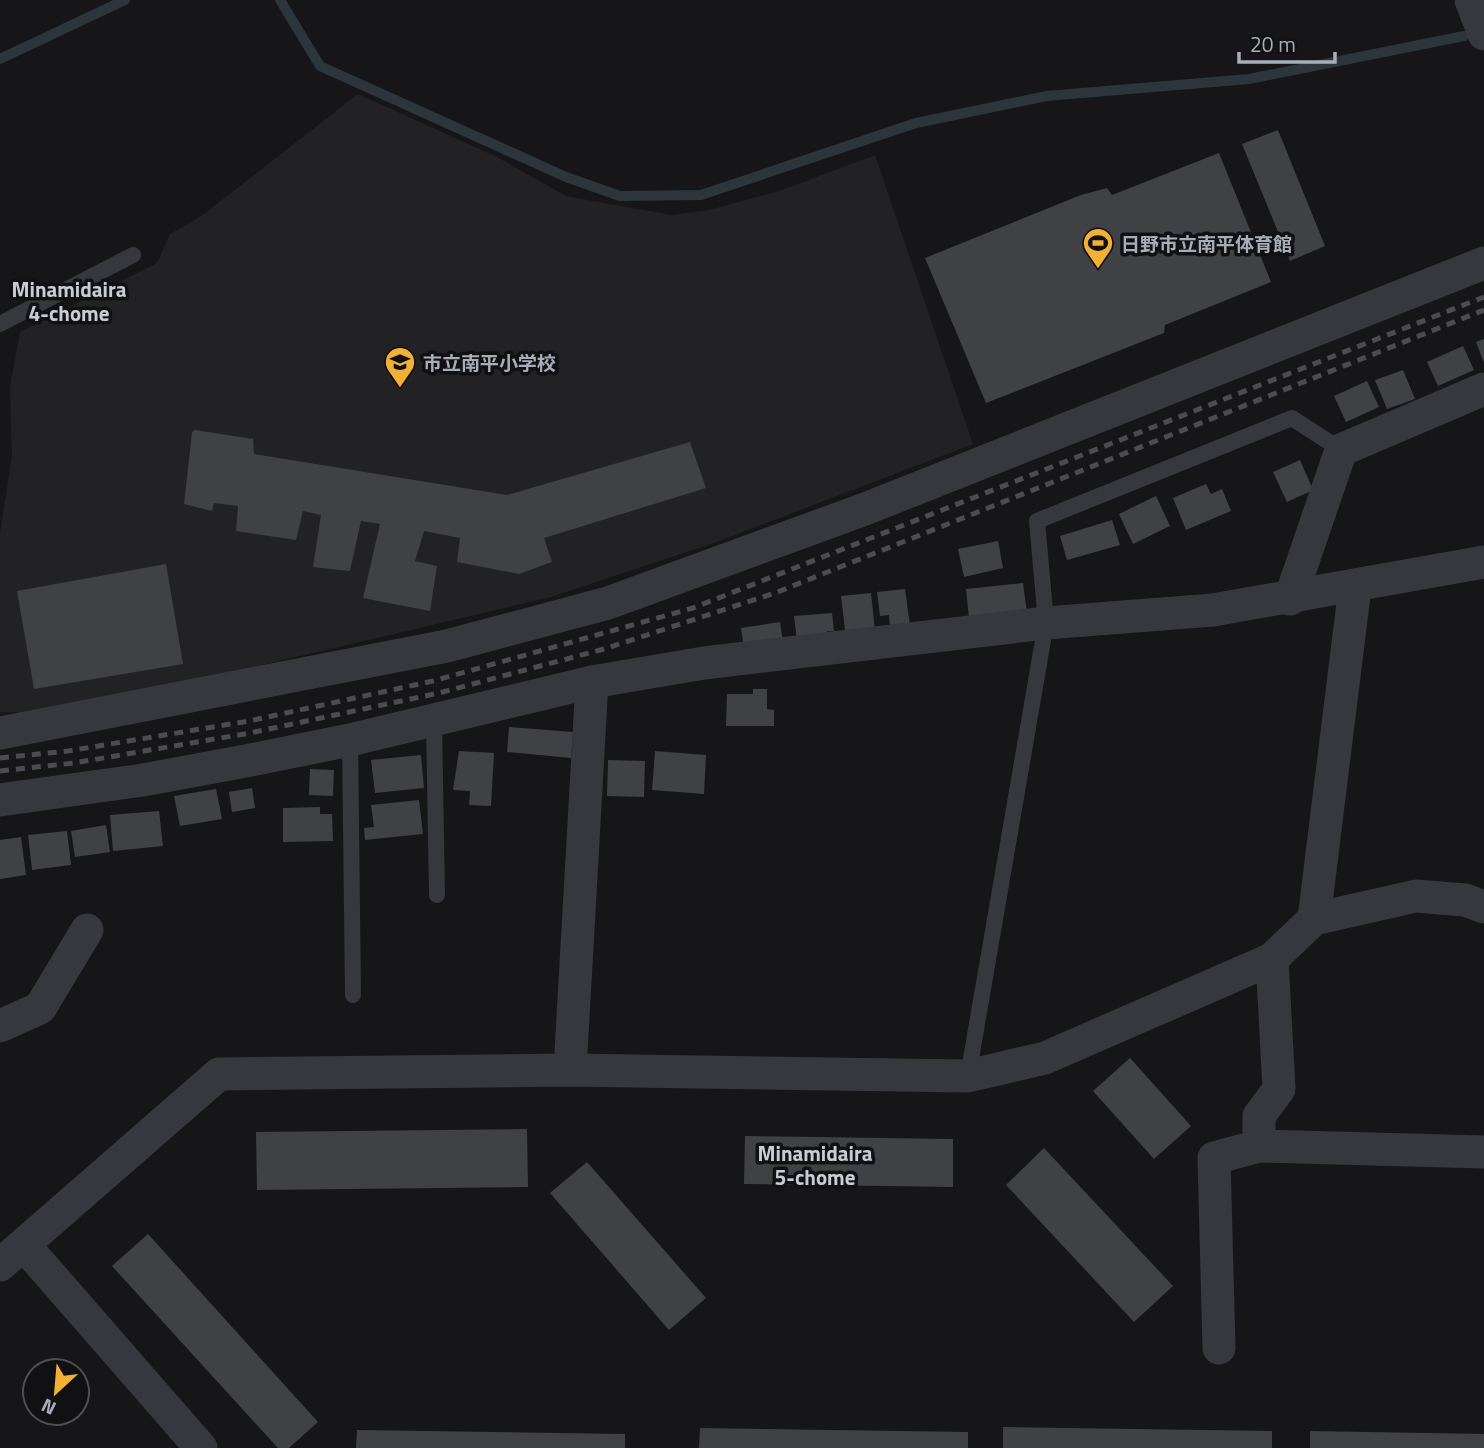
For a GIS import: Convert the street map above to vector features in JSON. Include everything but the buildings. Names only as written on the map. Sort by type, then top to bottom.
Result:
[{"type":"street","points":[[1471,0],[1484,34]]},
{"type":"street","points":[[0,733],[447,646],[608,603],[865,509],[1484,263]]},
{"type":"street","points":[[1290,599],[1341,450],[1484,389]]},
{"type":"street","points":[[0,800],[144,780],[350,740],[592,682],[704,663],[1046,623],[1213,610],[1290,599],[1484,562]]},
{"type":"street","points":[[1314,919],[1355,587]]},
{"type":"street","points":[[570,1070],[592,682]]},
{"type":"street","points":[[201,1448],[12,1255],[219,1074],[570,1070],[968,1076],[1045,1058],[1272,959],[1314,919],[1416,896],[1465,900],[1484,907]]},
{"type":"street","points":[[0,1026],[40,1008],[87,930]]},
{"type":"street","points":[[1259,1146],[1259,1116],[1279,1089],[1272,959]]},
{"type":"street","points":[[1219,1348],[1214,1158],[1259,1146],[1484,1152]]},
{"type":"lane","points":[[0,324],[133,256]]},
{"type":"lane","points":[[968,1076],[1046,623],[1037,521],[1292,418],[1341,450]]},
{"type":"lane","points":[[434,721],[437,895]]},
{"type":"lane","points":[[350,740],[353,995]]},
{"type":"shaded area","points":[[358,94],[497,157],[566,196],[671,215],[709,210],[779,191],[875,155],[973,444],[714,543],[551,597],[232,672],[35,713],[0,712],[0,533],[12,456],[10,387],[20,332],[157,263],[170,234],[200,217]]},
{"type":"waterway","points":[[0,59],[125,0]]},
{"type":"waterway","points":[[280,0],[320,66],[566,177],[620,196],[701,195],[916,123],[1047,96],[1249,79],[1464,36]]},
{"type":"railway","points":[[0,758],[68,751],[249,721],[433,681],[693,608],[1484,297]]},
{"type":"railway","points":[[0,771],[74,763],[250,733],[439,693],[604,649],[775,593],[1484,310]]},
{"type":"place","name":"日野市立南平体育館","points":[[1098,270]]},
{"type":"place","name":"市立南平小学校","points":[[400,389]]},
{"type":"district","name":"Minamidaira 4-chome","points":[[69,301]]},
{"type":"district","name":"Minamidaira 5-chome","points":[[815,1165]]}]
